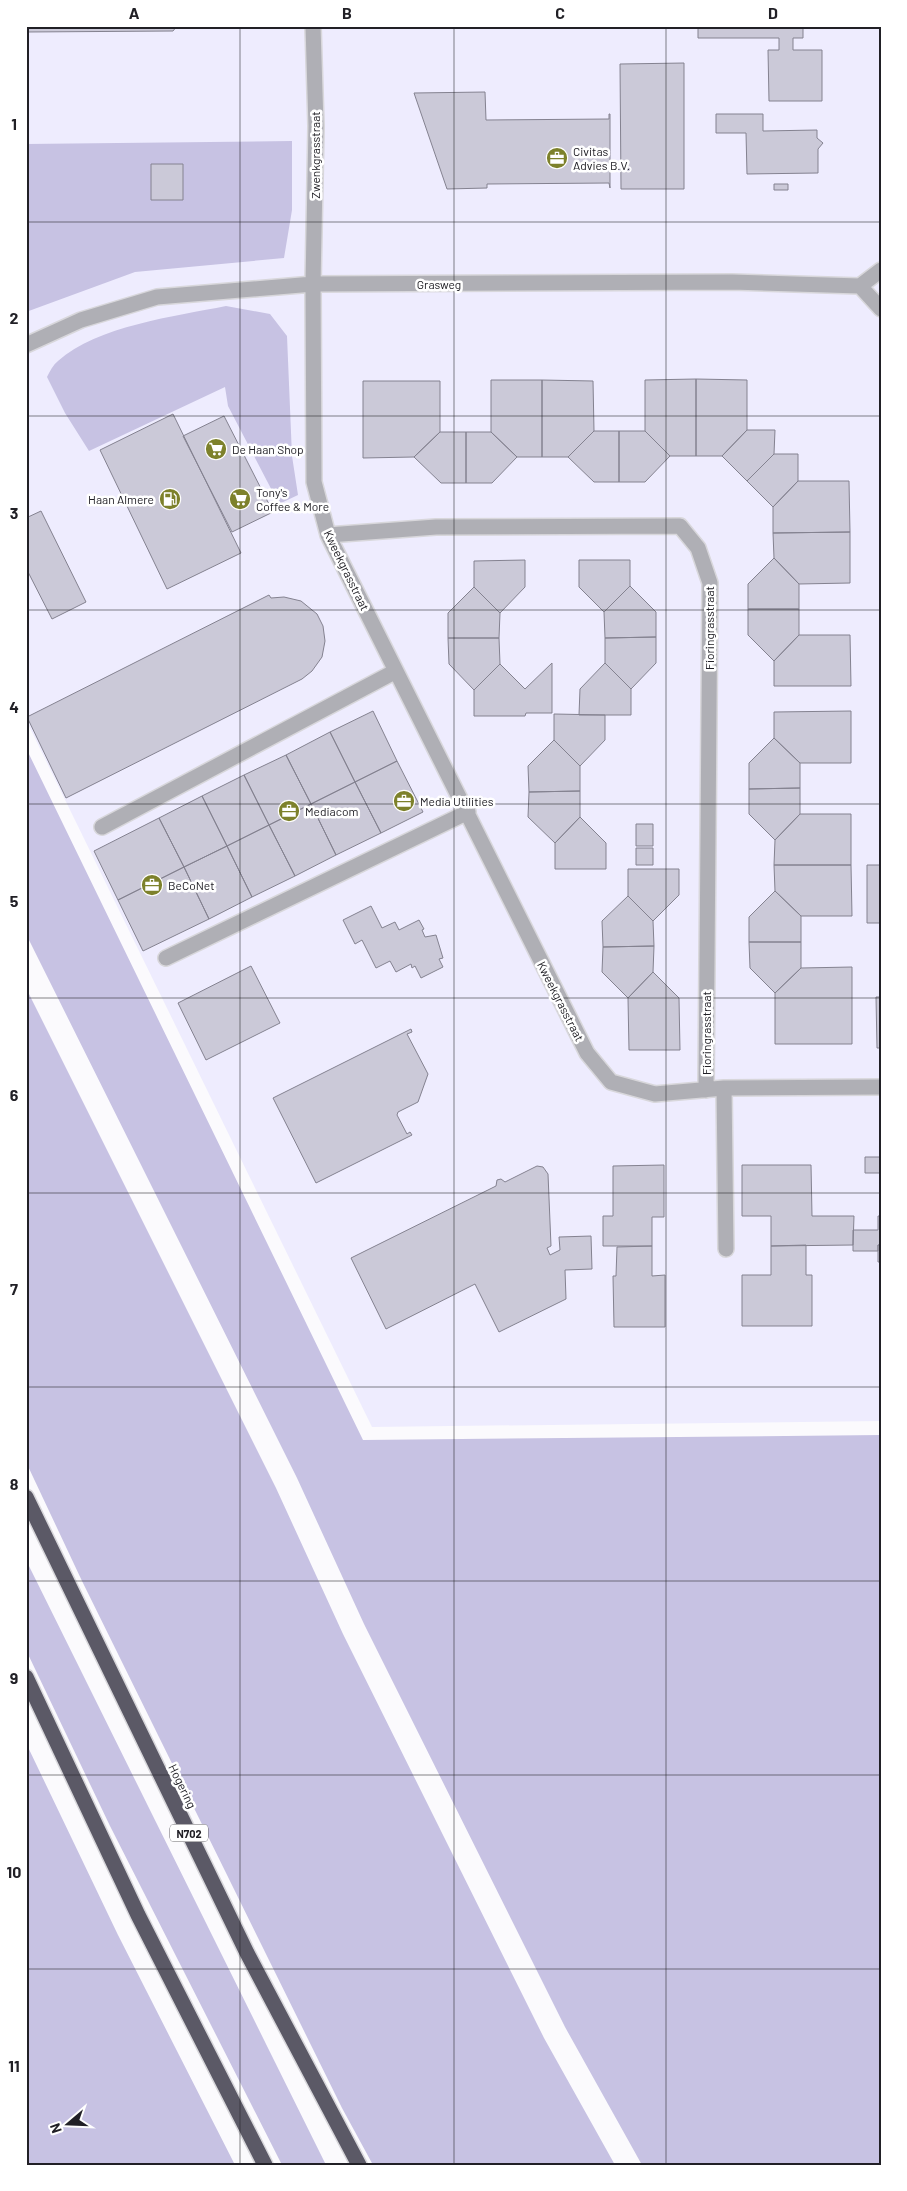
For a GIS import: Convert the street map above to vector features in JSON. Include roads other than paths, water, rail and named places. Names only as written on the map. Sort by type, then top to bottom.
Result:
[{"type":"highway","name":"Hogering","points":[[26,1497],[247,1953],[359,2165]]},
{"type":"highway","points":[[26,1677],[138,1915],[265,2165]]},
{"type":"street","name":"Zwenkgrasstraat","points":[[313,26],[316,126],[313,284]]},
{"type":"street","points":[[881,270],[860,286],[881,309]]},
{"type":"street","name":"Grasweg","points":[[26,345],[81,320],[157,297],[313,284],[732,282],[860,286]]},
{"type":"street","name":"Kweekgrasstraat","points":[[313,284],[314,482],[328,535],[587,1053],[611,1082],[655,1094],[724,1088],[881,1087]]},
{"type":"street","name":"Fioringrasstraat","points":[[328,535],[436,527],[680,526],[698,548],[710,583],[706,1090]]},
{"type":"street","points":[[102,827],[396,671]]},
{"type":"street","points":[[166,958],[468,812]]},
{"type":"street","points":[[724,1088],[726,1249]]},
{"type":"place","name":"Civitas Advies B.V.","points":[[557,158]]},
{"type":"place","name":"De Haan Shop","points":[[216,449]]},
{"type":"place","name":"Haan Almere","points":[[170,499]]},
{"type":"place","name":"Tony's Coffee & More","points":[[240,499]]},
{"type":"place","name":"Media Utilities","points":[[404,801]]},
{"type":"place","name":"Mediacom","points":[[289,811]]},
{"type":"place","name":"BeCoNet","points":[[152,885]]}]
